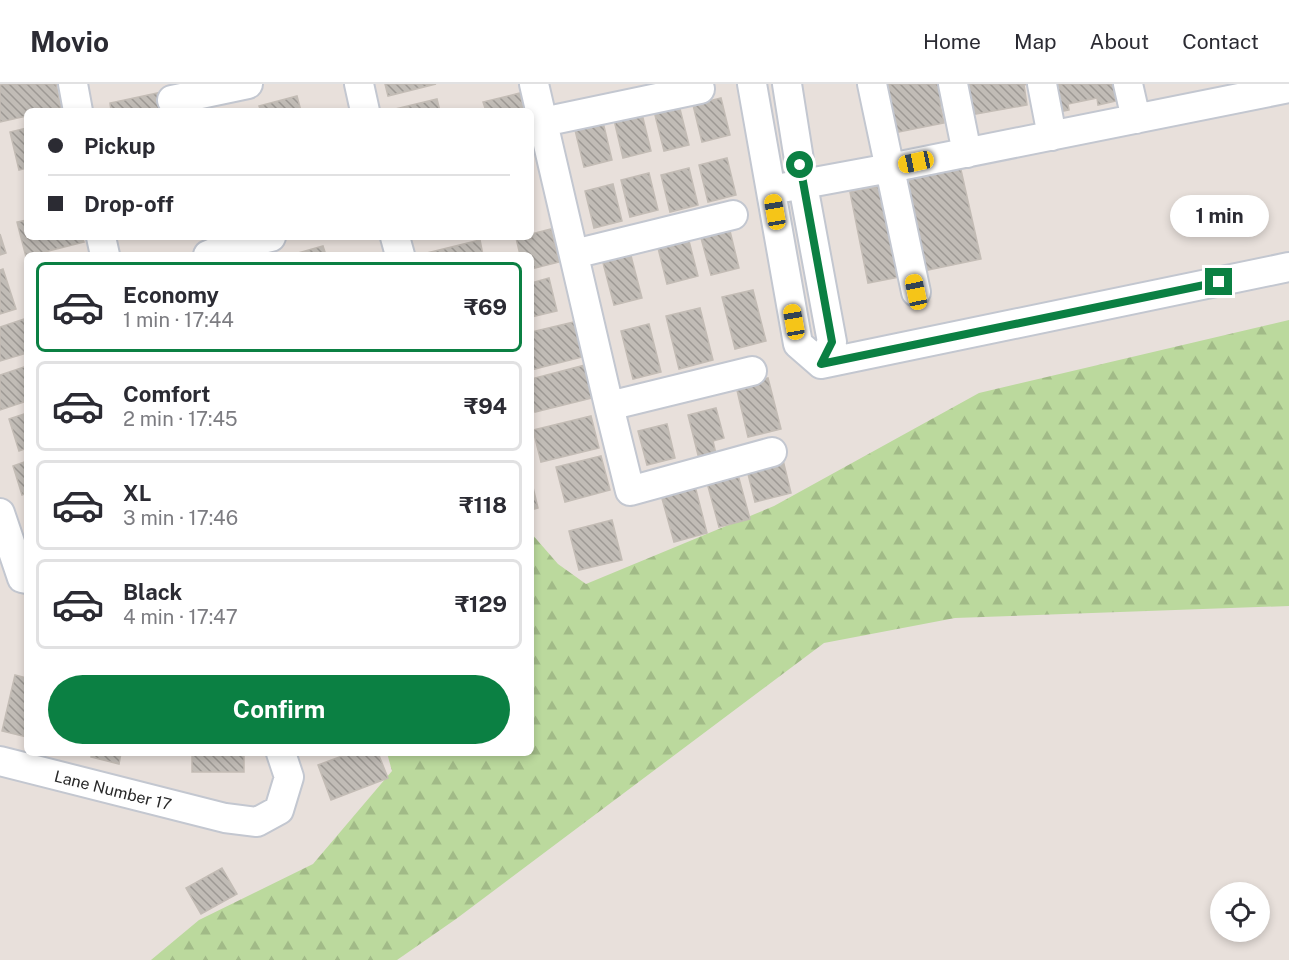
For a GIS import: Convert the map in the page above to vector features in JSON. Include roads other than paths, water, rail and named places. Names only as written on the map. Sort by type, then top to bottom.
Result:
[{"type":"street","points":[[73,84],[77,108]]},
{"type":"street","points":[[172,100],[248,84]]},
{"type":"street","points":[[359,84],[364,108]]},
{"type":"street","points":[[534,84],[630,491],[772,452]]},
{"type":"street","points":[[752,84],[798,344],[821,364]]},
{"type":"street","points":[[787,84],[832,342],[821,364]]},
{"type":"street","points":[[872,84],[916,292]]},
{"type":"street","points":[[953,84],[967,153]]},
{"type":"street","points":[[1042,84],[1052,135]]},
{"type":"street","points":[[1128,84],[1136,119]]},
{"type":"street","points":[[771,190],[1136,119],[1224,92],[1289,88]]},
{"type":"street","points":[[543,122],[700,89]]},
{"type":"street","points":[[574,254],[733,215]]},
{"type":"street","points":[[215,252],[259,240]]},
{"type":"street","points":[[821,364],[1289,267]]},
{"type":"street","points":[[609,406],[752,371]]},
{"type":"street","points":[[0,513],[16,577]]},
{"type":"street","name":"Lane Number 17","points":[[0,761],[225,818],[257,822],[279,810],[290,777],[282,756]]}]
